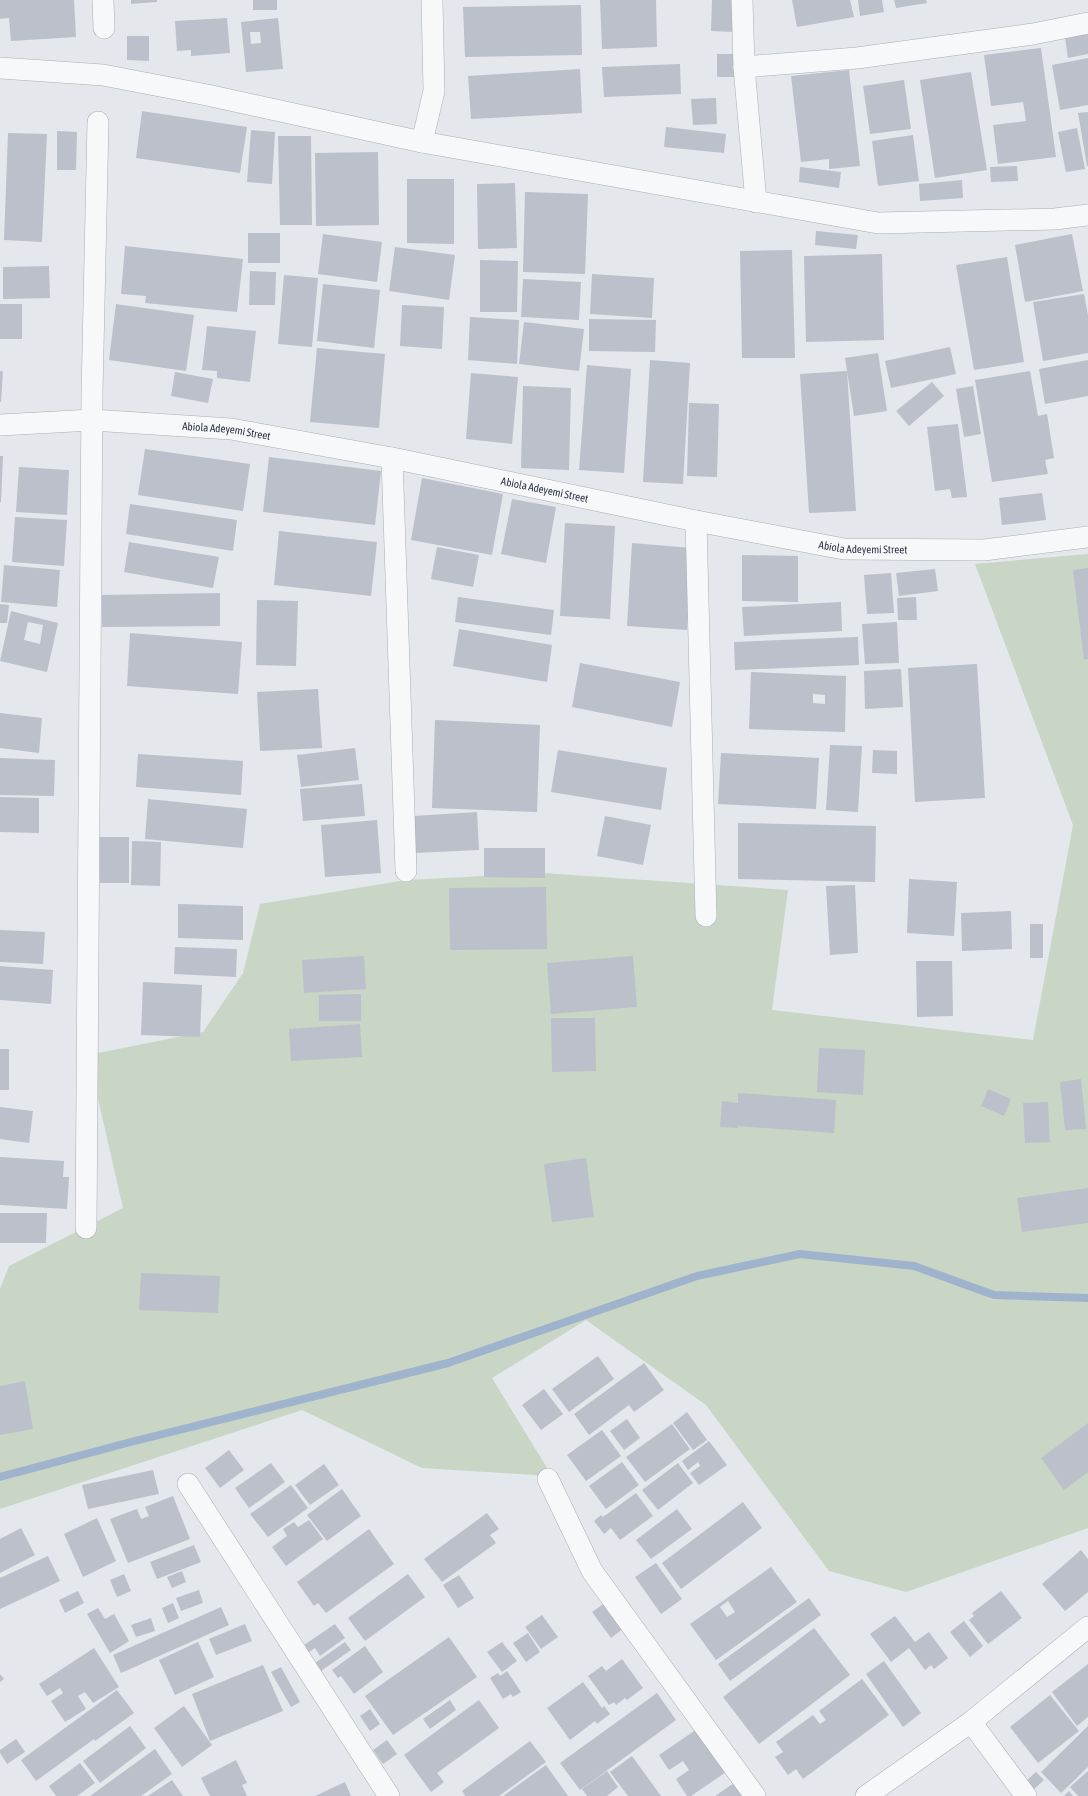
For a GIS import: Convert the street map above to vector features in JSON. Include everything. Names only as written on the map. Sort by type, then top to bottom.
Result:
[{"type":"street","points":[[103,0],[104,28]]},
{"type":"street","points":[[422,142],[434,91],[432,0]]},
{"type":"street","points":[[742,0],[744,67],[756,202]]},
{"type":"street","points":[[744,67],[857,58],[1033,34],[1088,23]]},
{"type":"street","points":[[0,68],[102,75],[207,95],[422,142],[878,223],[1055,219],[1088,215]]},
{"type":"street","points":[[86,1228],[92,420],[98,122]]},
{"type":"street","name":"Abiola Adeyemi Street","points":[[0,425],[92,420],[231,429],[392,458],[696,521],[844,549],[984,550],[1088,537]]},
{"type":"street","points":[[392,458],[406,871]]},
{"type":"street","points":[[696,521],[706,916]]},
{"type":"street","points":[[548,1479],[592,1571],[755,1796]]},
{"type":"street","points":[[188,1484],[389,1796]]},
{"type":"street","points":[[866,1796],[971,1722],[1088,1627]]},
{"type":"street","points":[[971,1722],[1026,1796]]},
{"type":"green space","points":[[1088,554],[1088,1528],[906,1592],[829,1571],[706,1405],[586,1320],[492,1378],[552,1476],[422,1468],[302,1410],[0,1509],[0,1289],[9,1266],[123,1208],[88,1055],[203,1032],[243,973],[260,904],[406,880],[543,873],[788,890],[772,1010],[1033,1040],[1073,825],[975,564]]},
{"type":"building","points":[[0,0],[74,0],[76,37],[11,41],[9,18],[0,19]]},
{"type":"building","points":[[131,0],[157,0],[157,2],[131,4]]},
{"type":"building","points":[[253,0],[277,0],[277,10],[253,10]]},
{"type":"building","points":[[600,0],[656,0],[657,47],[602,49]]},
{"type":"building","points":[[712,0],[735,0],[734,32],[711,31]]},
{"type":"building","points":[[792,0],[850,0],[854,17],[797,27]]},
{"type":"building","points":[[858,0],[882,0],[884,12],[860,16]]},
{"type":"building","points":[[894,0],[926,0],[927,3],[896,8]]},
{"type":"building","points":[[581,5],[582,55],[465,57],[463,7]]},
{"type":"building","points":[[227,18],[230,53],[191,56],[191,50],[177,51],[175,21]]},
{"type":"building","points":[[278,18],[283,69],[246,72],[241,22]],"holes":[[[250,32],[260,32],[261,43],[251,44]]]},
{"type":"building","points":[[1088,34],[1088,54],[1068,58],[1065,38]]},
{"type":"building","points":[[127,36],[149,36],[149,61],[127,60]]},
{"type":"building","points":[[1041,48],[1056,157],[998,164],[993,125],[1026,121],[1023,102],[991,106],[984,55]]},
{"type":"building","points":[[717,54],[738,54],[738,77],[717,77]]},
{"type":"building","points":[[1088,58],[1088,105],[1060,110],[1052,65]]},
{"type":"building","points":[[680,64],[681,94],[604,97],[602,67]]},
{"type":"building","points":[[580,69],[582,113],[471,119],[468,76]]},
{"type":"building","points":[[849,70],[860,166],[829,169],[829,159],[801,162],[791,76]]},
{"type":"building","points":[[971,72],[987,170],[935,178],[920,80]]},
{"type":"building","points":[[904,80],[911,129],[870,134],[863,86]]},
{"type":"building","points":[[716,98],[717,124],[693,125],[691,99]]},
{"type":"building","points":[[142,111],[247,127],[240,173],[136,158]]},
{"type":"building","points":[[1088,112],[1088,166],[1087,166],[1078,113]]},
{"type":"building","points":[[666,127],[726,134],[724,153],[664,147]]},
{"type":"building","points":[[1077,128],[1085,169],[1066,172],[1058,132]]},
{"type":"building","points":[[251,130],[275,132],[272,184],[247,182]]},
{"type":"building","points":[[57,131],[77,132],[76,170],[57,170]]},
{"type":"building","points":[[8,133],[47,134],[42,242],[4,240]]},
{"type":"building","points":[[913,135],[919,181],[878,186],[872,141]]},
{"type":"building","points":[[278,136],[311,136],[312,225],[280,225]]},
{"type":"building","points":[[378,152],[379,225],[316,226],[315,153]]},
{"type":"building","points":[[1017,166],[1018,181],[991,182],[990,167]]},
{"type":"building","points":[[800,167],[841,172],[839,188],[799,182]]},
{"type":"building","points":[[407,179],[454,179],[454,244],[407,243]]},
{"type":"building","points":[[962,180],[963,198],[920,201],[919,184]]},
{"type":"building","points":[[515,183],[517,248],[478,249],[477,184]]},
{"type":"building","points":[[525,192],[588,194],[585,274],[523,272]]},
{"type":"building","points":[[816,231],[858,235],[856,249],[815,245]]},
{"type":"building","points":[[248,233],[280,233],[280,263],[248,263]]},
{"type":"building","points":[[323,234],[382,242],[377,282],[318,274]]},
{"type":"building","points":[[1072,234],[1083,291],[1025,302],[1015,245]]},
{"type":"building","points":[[125,246],[243,259],[237,312],[145,303],[146,296],[121,294]]},
{"type":"building","points":[[395,247],[455,255],[449,300],[389,291]]},
{"type":"building","points":[[792,250],[795,358],[742,358],[740,251]]},
{"type":"building","points":[[882,254],[884,340],[806,342],[804,256]]},
{"type":"building","points":[[1007,257],[1024,362],[974,370],[956,265]]},
{"type":"building","points":[[480,260],[518,261],[517,312],[480,312]]},
{"type":"building","points":[[49,266],[50,298],[3,299],[3,267]]},
{"type":"building","points":[[250,271],[276,272],[275,305],[249,305]]},
{"type":"building","points":[[592,274],[654,278],[652,318],[590,314]]},
{"type":"building","points":[[284,275],[318,278],[312,347],[278,344]]},
{"type":"building","points":[[523,279],[581,282],[579,320],[521,317]]},
{"type":"building","points":[[323,284],[380,290],[374,348],[317,341]]},
{"type":"building","points":[[1084,294],[1088,315],[1088,353],[1043,361],[1033,302]]},
{"type":"building","points":[[0,304],[22,304],[22,339],[0,339]]},
{"type":"building","points":[[116,304],[194,315],[186,371],[109,360]]},
{"type":"building","points":[[402,305],[444,307],[442,349],[400,346]]},
{"type":"building","points":[[470,317],[519,320],[517,364],[468,360]]},
{"type":"building","points":[[589,319],[656,320],[655,352],[589,351]]},
{"type":"building","points":[[524,322],[584,329],[579,371],[519,364]]},
{"type":"building","points":[[207,326],[256,331],[250,382],[217,378],[217,371],[202,370]]},
{"type":"building","points":[[950,347],[956,374],[891,388],[885,361]]},
{"type":"building","points":[[317,348],[385,354],[379,428],[310,422]]},
{"type":"building","points":[[878,353],[887,411],[854,416],[845,358]]},
{"type":"building","points":[[650,360],[690,363],[683,484],[643,482]]},
{"type":"building","points":[[1088,360],[1088,396],[1045,404],[1039,369]]},
{"type":"building","points":[[587,365],[631,369],[624,473],[579,470]]},
{"type":"building","points":[[0,371],[3,371],[1,402],[0,402]]},
{"type":"building","points":[[847,371],[856,511],[809,513],[800,374]]},
{"type":"building","points":[[1030,371],[1038,416],[1047,414],[1054,458],[1045,460],[1048,474],[992,482],[975,380]]},
{"type":"building","points":[[175,372],[213,379],[208,403],[171,396]]},
{"type":"building","points":[[471,373],[518,377],[512,444],[466,439]]},
{"type":"building","points":[[932,382],[944,396],[909,426],[896,411]]},
{"type":"building","points":[[523,386],[571,388],[569,470],[521,468]]},
{"type":"building","points":[[973,386],[981,434],[964,437],[956,389]]},
{"type":"building","points":[[689,403],[719,404],[717,477],[687,476]]},
{"type":"building","points":[[958,424],[967,497],[952,498],[950,489],[935,491],[927,427]]},
{"type":"building","points":[[145,449],[250,464],[243,511],[138,495]]},
{"type":"building","points":[[0,456],[3,456],[1,502],[0,502]]},
{"type":"building","points":[[269,457],[381,471],[375,525],[263,512]]},
{"type":"building","points":[[19,467],[69,470],[67,515],[16,512]]},
{"type":"building","points":[[422,478],[503,494],[492,555],[411,540]]},
{"type":"building","points":[[1042,493],[1046,520],[1002,525],[999,498]]},
{"type":"building","points":[[512,499],[556,507],[546,563],[501,554]]},
{"type":"building","points":[[130,504],[237,520],[233,551],[126,534]]},
{"type":"building","points":[[15,517],[67,520],[64,566],[12,562]]},
{"type":"building","points":[[565,523],[615,526],[610,619],[560,616]]},
{"type":"building","points":[[279,531],[377,542],[371,596],[274,585]]},
{"type":"building","points":[[129,542],[219,557],[213,588],[124,572]]},
{"type":"building","points":[[632,543],[692,548],[687,630],[627,626]]},
{"type":"building","points":[[437,547],[479,555],[473,587],[431,579]]},
{"type":"building","points":[[742,555],[798,556],[798,602],[742,601]]},
{"type":"building","points":[[4,565],[60,570],[57,607],[1,602]]},
{"type":"building","points":[[1088,568],[1088,659],[1084,660],[1073,570]]},
{"type":"building","points":[[935,569],[938,591],[899,596],[896,573]]},
{"type":"building","points":[[891,573],[894,613],[867,614],[864,575]]},
{"type":"building","points":[[220,593],[220,626],[102,627],[102,595]]},
{"type":"building","points":[[458,597],[554,610],[551,635],[455,622]]},
{"type":"building","points":[[916,597],[917,620],[898,620],[897,598]]},
{"type":"building","points":[[257,600],[298,601],[296,666],[256,665]]},
{"type":"building","points":[[841,602],[842,631],[744,636],[742,607]]},
{"type":"building","points":[[0,604],[9,605],[7,623],[0,623]]},
{"type":"building","points":[[11,611],[58,623],[47,672],[0,661]],"holes":[[[28,622],[43,625],[40,644],[24,640]]]},
{"type":"building","points":[[897,622],[899,663],[865,664],[862,624]]},
{"type":"building","points":[[459,629],[552,645],[547,682],[453,666]]},
{"type":"building","points":[[130,633],[242,642],[238,694],[127,686]]},
{"type":"building","points":[[858,637],[859,665],[735,670],[734,642]]},
{"type":"building","points":[[580,663],[680,682],[672,727],[572,707]]},
{"type":"building","points":[[977,664],[985,798],[915,802],[908,668]]},
{"type":"building","points":[[901,669],[903,707],[865,709],[864,671]]},
{"type":"building","points":[[751,672],[846,676],[845,732],[749,729]],"holes":[[[813,694],[825,695],[825,704],[813,703]]]},
{"type":"building","points":[[318,689],[322,748],[260,751],[257,692]]},
{"type":"building","points":[[0,713],[42,718],[39,753],[0,748]]},
{"type":"building","points":[[435,720],[540,725],[537,812],[432,808]]},
{"type":"building","points":[[830,745],[862,746],[858,812],[826,810]]},
{"type":"building","points":[[355,748],[359,780],[301,787],[297,755]]},
{"type":"building","points":[[558,750],[667,768],[661,810],[551,792]]},
{"type":"building","points":[[873,750],[897,751],[897,774],[872,773]]},
{"type":"building","points":[[721,753],[819,758],[816,809],[718,804]]},
{"type":"building","points":[[138,754],[243,761],[241,795],[136,787]]},
{"type":"building","points":[[0,758],[55,760],[54,796],[0,795]]},
{"type":"building","points":[[362,784],[365,816],[303,821],[300,789]]},
{"type":"building","points":[[0,797],[39,798],[39,833],[0,832]]},
{"type":"building","points":[[148,799],[247,809],[243,848],[145,839]]},
{"type":"building","points":[[477,812],[479,850],[415,853],[413,816]]},
{"type":"building","points":[[605,816],[651,825],[643,865],[597,856]]},
{"type":"building","points":[[377,820],[381,873],[325,877],[321,825]]},
{"type":"building","points":[[738,823],[876,826],[875,882],[738,879]]},
{"type":"building","points":[[99,837],[129,837],[129,883],[100,883]]},
{"type":"building","points":[[132,841],[161,842],[160,886],[131,885]]},
{"type":"building","points":[[484,848],[545,848],[545,878],[484,877]]},
{"type":"building","points":[[909,879],[957,882],[954,936],[907,933]]},
{"type":"building","points":[[855,885],[858,953],[830,955],[826,886]]},
{"type":"building","points":[[546,887],[547,949],[450,950],[449,888]]},
{"type":"building","points":[[178,904],[243,906],[243,940],[178,938]]},
{"type":"building","points":[[1011,911],[1012,949],[962,951],[961,913]]},
{"type":"building","points":[[1030,924],[1043,924],[1043,958],[1030,958]]},
{"type":"building","points":[[0,930],[45,932],[43,964],[0,962]]},
{"type":"building","points":[[175,947],[237,949],[236,977],[174,974]]},
{"type":"building","points":[[364,956],[366,989],[304,993],[302,960]]},
{"type":"building","points":[[633,956],[637,1007],[551,1014],[547,963]]},
{"type":"building","points":[[916,961],[952,961],[953,1016],[917,1017]]},
{"type":"building","points":[[0,966],[53,970],[51,1004],[0,1000]]},
{"type":"building","points":[[143,982],[202,985],[200,1037],[141,1035]]},
{"type":"building","points":[[361,994],[361,1021],[319,1021],[319,995]]},
{"type":"building","points":[[551,1018],[595,1018],[596,1071],[552,1072]]},
{"type":"building","points":[[360,1024],[362,1057],[291,1061],[289,1029]]},
{"type":"building","points":[[819,1048],[865,1050],[863,1095],[817,1092]]},
{"type":"building","points":[[0,1049],[9,1049],[9,1090],[0,1090]]},
{"type":"building","points":[[1081,1079],[1086,1129],[1065,1130],[1060,1082]]},
{"type":"building","points":[[988,1089],[1011,1099],[1004,1116],[981,1106]]},
{"type":"building","points":[[738,1093],[836,1100],[834,1133],[738,1126],[738,1128],[720,1127],[722,1101],[738,1103]]},
{"type":"building","points":[[1048,1102],[1050,1142],[1025,1143],[1023,1103]]},
{"type":"building","points":[[0,1107],[33,1111],[29,1143],[0,1139]]},
{"type":"building","points":[[0,1157],[64,1161],[63,1177],[69,1177],[67,1209],[0,1205]]},
{"type":"building","points":[[586,1158],[594,1217],[552,1222],[544,1164]]},
{"type":"building","points":[[1088,1188],[1088,1223],[1022,1232],[1017,1198]]},
{"type":"building","points":[[0,1213],[47,1213],[46,1243],[0,1243]]},
{"type":"building","points":[[141,1273],[220,1276],[218,1313],[139,1310]]},
{"type":"building","points":[[598,1356],[614,1379],[569,1412],[552,1389]]},
{"type":"building","points":[[644,1363],[664,1390],[634,1412],[629,1405],[589,1435],[574,1414]]},
{"type":"building","points":[[25,1381],[33,1429],[0,1435],[0,1386]]},
{"type":"building","points":[[544,1389],[563,1414],[541,1430],[522,1405]]},
{"type":"building","points":[[687,1412],[707,1440],[693,1450],[673,1423]]},
{"type":"building","points":[[627,1419],[640,1438],[624,1450],[610,1431]]},
{"type":"building","points":[[1088,1423],[1088,1472],[1064,1490],[1041,1458]]},
{"type":"building","points":[[672,1424],[690,1449],[645,1482],[626,1457]]},
{"type":"building","points":[[602,1430],[621,1456],[586,1481],[567,1455]]},
{"type":"building","points":[[709,1441],[727,1465],[699,1485],[690,1473],[700,1466],[698,1462],[688,1470],[682,1461]]},
{"type":"building","points":[[229,1450],[244,1470],[220,1488],[205,1468]]},
{"type":"building","points":[[622,1462],[639,1485],[606,1509],[589,1486]]},
{"type":"building","points":[[271,1463],[285,1482],[249,1508],[235,1488]]},
{"type":"building","points":[[678,1463],[693,1483],[658,1510],[642,1490]]},
{"type":"building","points":[[324,1464],[339,1485],[310,1505],[295,1485]]},
{"type":"building","points":[[153,1470],[159,1494],[88,1509],[82,1485]]},
{"type":"building","points":[[291,1485],[308,1508],[268,1537],[250,1514]]},
{"type":"building","points":[[342,1489],[361,1516],[327,1541],[307,1515]]},
{"type":"building","points":[[636,1493],[653,1516],[620,1540],[611,1528],[604,1534],[594,1521],[601,1515],[603,1517]]},
{"type":"building","points":[[173,1496],[190,1539],[128,1563],[110,1519],[137,1509],[141,1519],[149,1516],[145,1507]]},
{"type":"building","points":[[743,1502],[762,1528],[681,1589],[662,1563]]},
{"type":"building","points":[[677,1509],[692,1529],[651,1559],[636,1540]]},
{"type":"building","points":[[487,1513],[499,1529],[490,1535],[496,1543],[442,1582],[424,1559]]},
{"type":"building","points":[[97,1518],[116,1561],[83,1577],[64,1534]]},
{"type":"building","points":[[309,1520],[323,1539],[286,1566],[272,1547],[287,1536],[283,1529],[294,1522],[298,1527]]},
{"type":"building","points":[[21,1528],[35,1555],[0,1573],[0,1539]]},
{"type":"building","points":[[369,1529],[394,1564],[326,1613],[318,1603],[314,1606],[297,1582]]},
{"type":"building","points":[[194,1545],[201,1562],[157,1579],[150,1562]]},
{"type":"building","points":[[1081,1550],[1088,1559],[1088,1592],[1065,1611],[1042,1584]]},
{"type":"building","points":[[48,1556],[60,1581],[0,1609],[0,1578]]},
{"type":"building","points":[[656,1563],[682,1599],[661,1614],[635,1577]]},
{"type":"building","points":[[771,1567],[797,1602],[716,1660],[690,1624]],"holes":[[[728,1601],[735,1612],[727,1617],[720,1607]]]},
{"type":"building","points":[[182,1571],[186,1582],[172,1588],[167,1577]]},
{"type":"building","points":[[124,1574],[131,1591],[117,1597],[110,1580]]},
{"type":"building","points":[[408,1574],[425,1597],[365,1641],[348,1618]]},
{"type":"building","points":[[459,1575],[474,1598],[458,1608],[443,1585]]},
{"type":"building","points":[[199,1590],[203,1603],[181,1611],[176,1598]]},
{"type":"building","points":[[78,1591],[84,1603],[65,1613],[59,1600]]},
{"type":"building","points":[[1001,1591],[1022,1618],[988,1644],[969,1620],[974,1616],[972,1613]]},
{"type":"building","points":[[809,1598],[821,1615],[730,1681],[718,1664]]},
{"type":"building","points":[[606,1602],[624,1628],[611,1638],[592,1612]]},
{"type":"building","points":[[173,1603],[179,1618],[168,1623],[162,1608]]},
{"type":"building","points":[[221,1607],[229,1625],[121,1673],[113,1655]]},
{"type":"building","points":[[98,1608],[105,1619],[114,1614],[129,1641],[110,1653],[87,1614]]},
{"type":"building","points":[[542,1615],[558,1637],[541,1649],[525,1627]]},
{"type":"building","points":[[895,1616],[915,1642],[929,1632],[948,1658],[934,1669],[931,1665],[925,1670],[909,1648],[891,1662],[870,1634]]},
{"type":"building","points":[[151,1618],[155,1631],[136,1637],[131,1625]]},
{"type":"building","points":[[964,1621],[983,1646],[970,1657],[950,1632]]},
{"type":"building","points":[[245,1624],[252,1641],[216,1655],[209,1639]]},
{"type":"building","points":[[335,1624],[345,1638],[320,1656],[315,1648],[309,1652],[304,1645]]},
{"type":"building","points":[[814,1628],[850,1675],[759,1744],[723,1697]]},
{"type":"building","points":[[528,1633],[540,1652],[526,1662],[513,1643]]},
{"type":"building","points":[[449,1637],[477,1677],[393,1735],[365,1696]]},
{"type":"building","points":[[198,1642],[214,1677],[175,1695],[159,1660]]},
{"type":"building","points":[[345,1642],[351,1650],[321,1671],[315,1663]]},
{"type":"building","points":[[502,1642],[517,1661],[502,1672],[487,1652]]},
{"type":"building","points":[[365,1646],[383,1672],[354,1694],[341,1676],[338,1678],[332,1670]]},
{"type":"building","points":[[94,1648],[119,1687],[93,1703],[85,1692],[78,1696],[86,1709],[65,1722],[51,1701],[63,1693],[60,1688],[47,1696],[39,1684]]},
{"type":"building","points":[[622,1659],[643,1688],[627,1700],[625,1698],[616,1705],[614,1702],[609,1705],[588,1676],[602,1666],[606,1671]]},
{"type":"building","points":[[884,1661],[921,1713],[903,1727],[866,1674]]},
{"type":"building","points":[[1088,1664],[1088,1717],[1077,1726],[1052,1692]]},
{"type":"building","points":[[263,1665],[283,1711],[210,1741],[192,1694]]},
{"type":"building","points":[[281,1667],[300,1702],[291,1707],[271,1672]]},
{"type":"building","points":[[507,1671],[521,1692],[513,1697],[511,1694],[503,1699],[490,1678],[498,1673],[500,1676]]},
{"type":"building","points":[[0,1674],[4,1679],[0,1682]]},
{"type":"building","points":[[862,1679],[889,1715],[803,1779],[796,1769],[788,1775],[775,1757],[783,1752],[776,1742],[813,1715],[820,1724],[826,1720],[819,1711]]},
{"type":"building","points":[[583,1682],[602,1708],[604,1706],[610,1714],[597,1724],[595,1721],[570,1740],[547,1708]]},
{"type":"building","points":[[117,1690],[134,1713],[95,1741],[94,1739],[36,1781],[21,1760]]},
{"type":"building","points":[[657,1693],[676,1720],[580,1790],[560,1763]]},
{"type":"building","points":[[1050,1695],[1079,1731],[1038,1763],[1010,1727]]},
{"type":"building","points":[[450,1700],[456,1710],[430,1729],[423,1719]]},
{"type":"building","points":[[479,1700],[499,1728],[437,1773],[444,1782],[431,1792],[404,1755]]},
{"type":"building","points":[[184,1706],[212,1745],[182,1767],[154,1728]]},
{"type":"building","points":[[370,1709],[380,1724],[370,1731],[360,1716]]},
{"type":"building","points":[[130,1726],[146,1748],[100,1783],[83,1761]]},
{"type":"building","points":[[1088,1726],[1088,1767],[1061,1793],[1041,1772]]},
{"type":"building","points":[[700,1727],[729,1770],[691,1796],[687,1796],[676,1779],[689,1770],[683,1761],[669,1770],[659,1755]]},
{"type":"building","points":[[16,1739],[25,1752],[7,1764],[0,1753],[0,1750]]},
{"type":"building","points":[[387,1740],[397,1754],[383,1764],[373,1750]]},
{"type":"building","points":[[530,1741],[546,1762],[499,1796],[465,1796],[462,1791]]},
{"type":"building","points":[[155,1749],[172,1774],[141,1796],[90,1796]]},
{"type":"building","points":[[632,1756],[661,1796],[628,1796],[610,1772]]},
{"type":"building","points":[[236,1760],[247,1783],[242,1785],[247,1796],[210,1796],[201,1778]]},
{"type":"building","points":[[80,1763],[95,1783],[77,1796],[56,1796],[49,1786]]},
{"type":"building","points":[[546,1765],[568,1796],[503,1796]]},
{"type":"building","points":[[607,1771],[618,1787],[607,1796],[587,1796],[582,1789]]},
{"type":"building","points":[[1088,1771],[1088,1796],[1078,1796],[1070,1787]]},
{"type":"building","points":[[1036,1772],[1044,1780],[1032,1791],[1024,1783]]},
{"type":"building","points":[[172,1780],[183,1796],[148,1796]]},
{"type":"building","points":[[737,1781],[747,1796],[715,1796]]},
{"type":"building","points":[[345,1782],[351,1796],[315,1796]]},
{"type":"building","points":[[1069,1791],[1073,1796],[1064,1796]]},
{"type":"waterway","points":[[0,1477],[127,1443],[448,1363],[697,1276],[800,1254],[914,1266],[994,1295],[1088,1298]]}]
